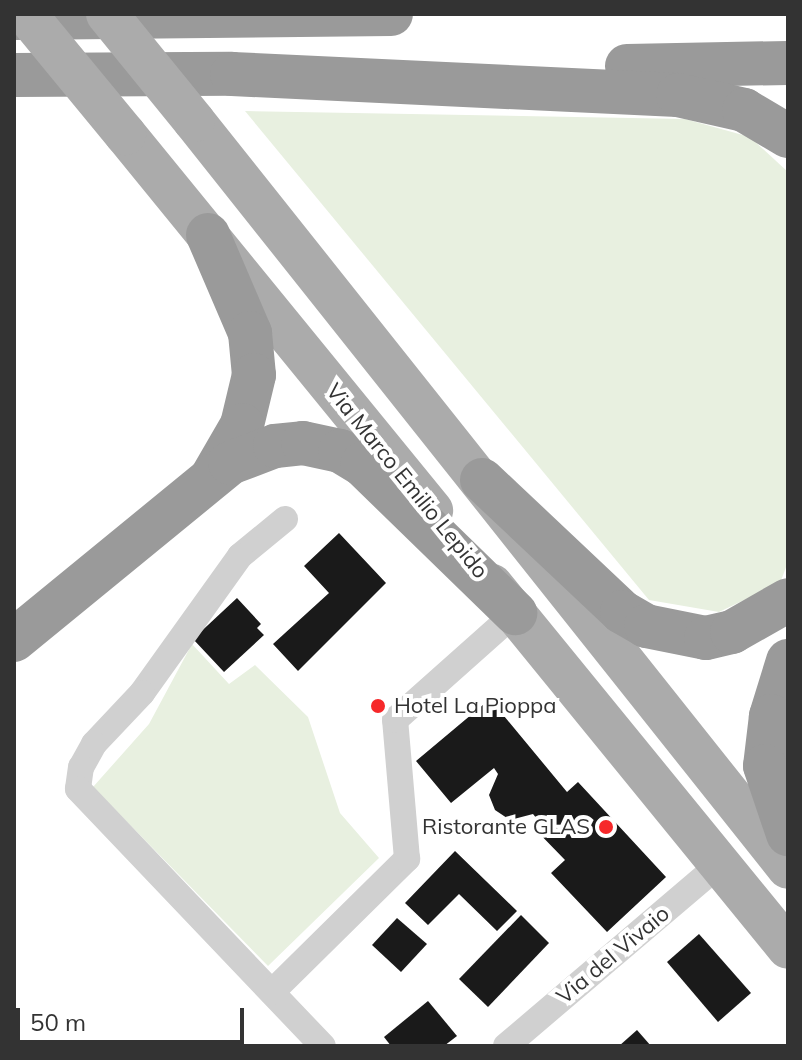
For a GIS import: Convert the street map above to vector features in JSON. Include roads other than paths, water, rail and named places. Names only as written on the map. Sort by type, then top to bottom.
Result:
[{"type":"highway","points":[[14,18],[391,14]]},
{"type":"highway","points":[[14,75],[788,63]]},
{"type":"highway","points":[[232,74],[678,95],[744,110],[788,136]]},
{"type":"highway","points":[[208,235],[250,333],[254,375],[242,425],[213,475]]},
{"type":"highway","points":[[14,640],[213,475],[275,446],[303,443],[340,451],[385,483],[515,613]]},
{"type":"highway","points":[[482,480],[622,612],[668,635],[706,638],[762,618],[788,600]]},
{"type":"highway","points":[[788,661],[771,716],[765,766],[788,834]]},
{"type":"main road","name":"Via Marco Emilio Lepido","points":[[26,14],[788,948]]},
{"type":"main road","points":[[107,14],[482,480],[788,868]]},
{"type":"street","points":[[285,519],[240,556],[142,693],[94,744],[81,767],[78,789],[323,1046]]},
{"type":"street","points":[[272,992],[407,859],[395,720],[515,613]]},
{"type":"street","name":"Via del Vivaio","points":[[506,1046],[721,863]]},
{"type":"place","name":"Hotel La Pioppa","points":[[378,706]]},
{"type":"place","name":"Ristorante GLAS","points":[[606,827]]}]
